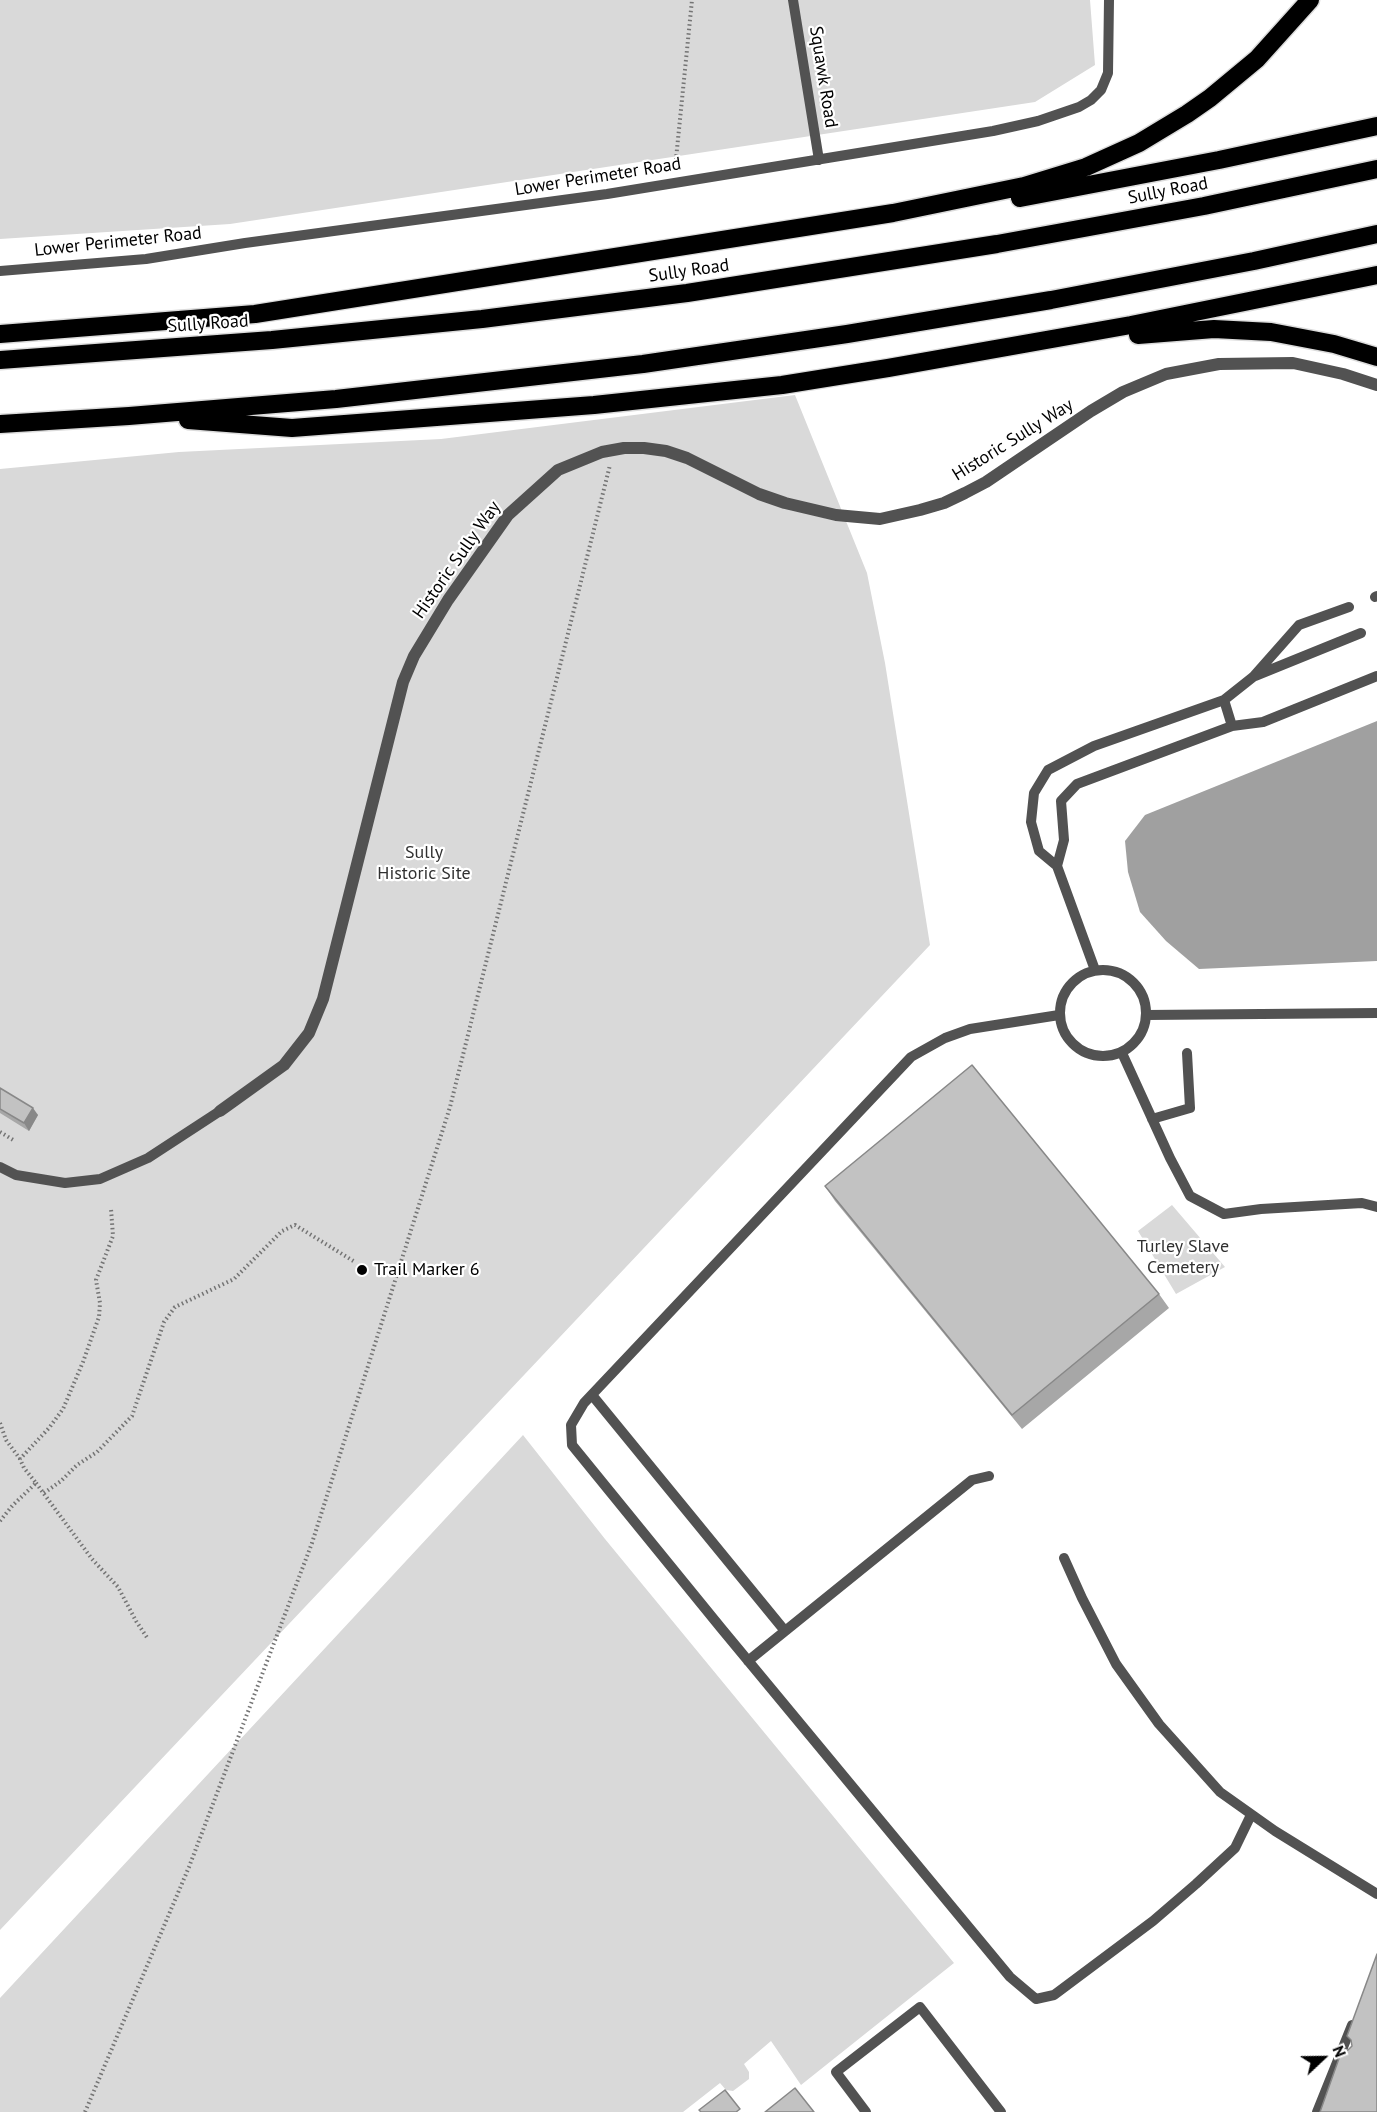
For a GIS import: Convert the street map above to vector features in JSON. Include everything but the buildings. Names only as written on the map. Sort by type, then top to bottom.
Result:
[{"type":"highway","points":[[0,334],[255,314],[893,213],[1056,177],[1086,167],[1139,143],[1187,114],[1232,80],[1275,41],[1310,0]]},
{"type":"highway","points":[[893,213],[973,206],[1037,195],[1219,160],[1377,126]]},
{"type":"highway","name":"Sully Road","points":[[0,360],[305,336],[482,319],[675,295],[997,244],[1204,206],[1377,169]]},
{"type":"highway","points":[[0,424],[129,416],[440,388],[722,353],[1051,300],[1254,261],[1377,234]]},
{"type":"highway","points":[[129,416],[292,428],[594,405],[782,385],[1055,339],[1377,275]]},
{"type":"highway","points":[[1055,339],[1116,338],[1185,330],[1244,330],[1303,337],[1377,357]]},
{"type":"street","name":"Historic Sully Way","points":[[220,1111],[284,1065],[309,1033],[323,999],[403,682],[414,656],[448,600],[508,515],[558,470],[602,452],[644,448],[687,458],[759,494],[785,503],[836,515],[880,519],[944,503],[965,493],[986,482],[1115,397],[1166,374],[1219,364],[1293,363],[1343,374],[1377,385]]},
{"type":"lane","name":"Squawk Road","points":[[794,0],[819,160]]},
{"type":"lane","name":"Lower Perimeter Road","points":[[0,271],[146,259],[257,241],[607,194],[993,131],[1038,121],[1079,107],[1101,90],[1106,79],[1109,0]]},
{"type":"lane","points":[[1095,970],[1057,866],[1039,851],[1031,822],[1034,793],[1048,770],[1094,746],[1224,700],[1253,677],[1299,625],[1349,607]]},
{"type":"lane","points":[[1253,677],[1360,633]]},
{"type":"lane","points":[[1057,866],[1064,840],[1061,801],[1077,784],[1232,726],[1263,722],[1377,676]]},
{"type":"lane","points":[[1224,700],[1232,726]]},
{"type":"lane","points":[[1095,970],[1107,970],[1120,973],[1131,980],[1145,1002],[1146,1015],[1139,1037],[1132,1046],[1122,1053],[1108,1057],[1094,1056],[1080,1051],[1062,1029],[1059,1015],[1065,991],[1073,982],[1083,974],[1095,970]]},
{"type":"lane","points":[[1146,1015],[1377,1013]]},
{"type":"lane","points":[[1059,1015],[970,1029],[945,1038],[911,1057],[584,1403],[571,1425],[572,1445],[1010,1977],[1036,1999],[1054,1995],[1179,1899],[1235,1848],[1251,1815]]},
{"type":"lane","points":[[1122,1053],[1190,1196],[1224,1214],[1261,1209],[1362,1203],[1377,1207]]},
{"type":"lane","points":[[1152,1119],[1190,1108],[1187,1053]]},
{"type":"lane","points":[[0,1167],[16,1175],[64,1183],[100,1179],[148,1158],[220,1111]]},
{"type":"lane","points":[[592,1395],[785,1631]]},
{"type":"lane","points":[[748,1661],[972,1480],[989,1476]]},
{"type":"lane","points":[[1064,1558],[1116,1664],[1159,1724],[1220,1792],[1251,1815],[1377,1894]]},
{"type":"lane","points":[[866,2112],[836,2073],[920,2007],[1001,2112]]},
{"type":"lane","points":[[1317,2112],[1357,2013]]},
{"type":"lane","points":[[1342,2051],[1355,2058]]},
{"type":"path","points":[[674,183],[692,0]]},
{"type":"path","points":[[85,2112],[189,1867],[323,1509],[450,1107],[614,450]]},
{"type":"path","points":[[0,1132],[15,1141]]},
{"type":"path","points":[[20,1459],[63,1409],[83,1362],[99,1317],[100,1304],[96,1280],[113,1236],[111,1209]]},
{"type":"path","points":[[44,1493],[61,1481],[77,1465],[97,1452],[132,1416],[164,1322],[175,1307],[234,1279],[282,1231],[295,1225],[355,1262]]},
{"type":"path","points":[[0,1423],[6,1440],[24,1468],[92,1560],[118,1587],[148,1639]]},
{"type":"path","points":[[0,1521],[36,1483]]},
{"type":"green space","points":[[0,0],[1090,0],[1095,65],[1035,102],[230,224],[0,239]]},
{"type":"green space","name":"Sully Historic Site","points":[[795,395],[867,573],[885,663],[930,945],[0,1930],[0,469],[179,452],[441,439]]},
{"type":"green space","name":"Turley Slave Cemetery","points":[[1172,1205],[1225,1267],[1176,1294],[1138,1231]]},
{"type":"green space","points":[[523,1435],[605,1539],[954,1963],[801,2085],[771,2041],[744,2064],[749,2072],[749,2079],[733,2091],[726,2090],[720,2083],[683,2112],[0,2112],[0,1998]]},
{"type":"shaded area","points":[[1377,721],[1377,961],[1199,969],[1166,941],[1140,912],[1128,872],[1125,841],[1145,815]]},
{"type":"place","name":"Trail Marker 6","points":[[362,1270]]}]
